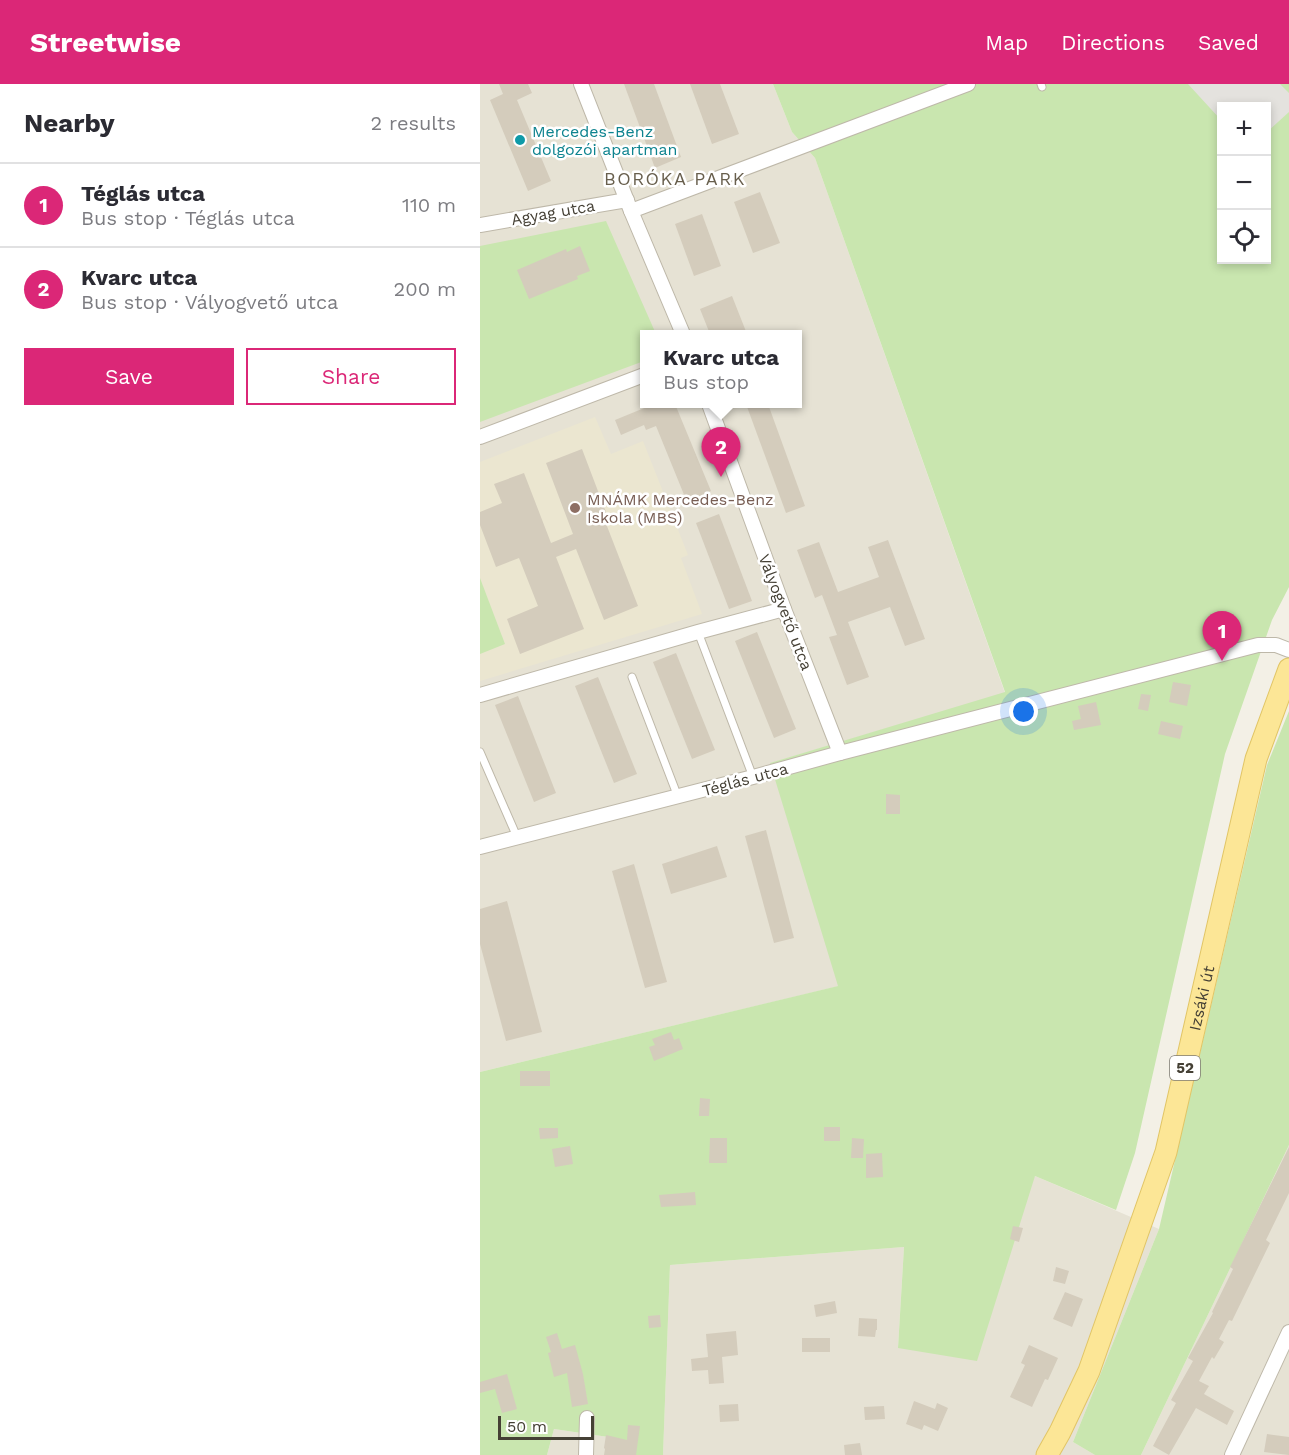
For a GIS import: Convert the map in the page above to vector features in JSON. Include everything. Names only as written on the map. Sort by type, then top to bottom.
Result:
[{"type":"main road","name":"Izsáki út","points":[[1047,1455],[1089,1371],[1166,1152],[1256,759],[1289,669]]},
{"type":"street","points":[[581,84],[680,330]]},
{"type":"street","name":"Agyag utca","points":[[480,225],[629,205],[961,85]]},
{"type":"street","points":[[480,437],[640,377]]},
{"type":"street","name":"Vályogvető utca","points":[[710,408],[784,609],[840,753]]},
{"type":"street","points":[[480,695],[784,609]]},
{"type":"street","name":"Téglás utca","points":[[480,847],[1258,645],[1276,645],[1289,650]]},
{"type":"street","points":[[1232,1455],[1289,1332]]},
{"type":"street","points":[[586,1455],[587,1418]]},
{"type":"lane","points":[[698,632],[753,777]]},
{"type":"lane","points":[[632,677],[678,796]]},
{"type":"lane","points":[[480,752],[517,837]]},
{"type":"lane","points":[[1058,1455],[1060,1432]]},
{"type":"shaded area","points":[[480,84],[773,84],[792,132],[815,158],[1005,693],[771,763],[839,986],[480,1072]]},
{"type":"shaded area","points":[[1188,84],[1280,84],[1289,93],[1289,112],[1271,128],[1271,102],[1217,102],[1217,116]]},
{"type":"shaded area","name":"MNÁMK Mercedes-Benz Iskola (MBS)","points":[[595,417],[611,454],[643,441],[688,555],[681,558],[702,614],[480,681],[480,462]]},
{"type":"shaded area","points":[[1289,1145],[1289,1455],[1141,1455]]},
{"type":"shaded area","points":[[1035,1176],[1159,1229],[1073,1442],[1095,1455],[663,1455],[670,1265],[904,1247],[898,1347]]},
{"type":"shaded area","points":[[554,1429],[615,1438],[611,1455],[547,1455]]},
{"type":"green space","points":[[773,84],[1289,84],[1289,587],[1272,620],[1225,754],[1135,1153],[1116,1210],[1035,1176],[977,1361],[898,1348],[904,1247],[670,1265],[663,1455],[611,1455],[615,1438],[554,1429],[547,1455],[480,1455],[480,1072],[838,986],[770,763],[1005,692],[815,158],[792,132]]},
{"type":"green space","points":[[606,221],[654,330],[640,330],[640,362],[480,422],[480,246]]},
{"type":"green space","points":[[480,578],[505,644],[480,654]]},
{"type":"green space","points":[[1289,711],[1289,1145],[1141,1455],[1095,1455],[1073,1442],[1159,1229],[1267,765]]},
{"type":"building","name":"Mercedes-Benz dolgozói apartman","points":[[499,84],[528,84],[532,93],[517,100],[551,181],[528,191],[490,100],[503,94]]},
{"type":"building","points":[[624,84],[654,84],[681,157],[655,168]]},
{"type":"building","points":[[690,84],[720,84],[739,134],[712,144]]},
{"type":"building","points":[[760,192],[780,243],[753,253],[734,202]]},
{"type":"building","points":[[702,214],[721,266],[694,276],[675,224]]},
{"type":"building","points":[[580,246],[590,271],[577,276],[578,279],[529,299],[517,270],[566,249],[567,252]]},
{"type":"building","points":[[732,296],[745,330],[708,330],[700,309]]},
{"type":"building","points":[[644,408],[677,408],[711,491],[687,502],[656,426],[646,430],[644,425],[621,435],[615,420]]},
{"type":"building","points":[[747,408],[769,408],[805,506],[786,513]]},
{"type":"building","points":[[582,449],[609,520],[605,521],[638,606],[604,620],[576,549],[556,557],[584,629],[520,654],[507,619],[538,606],[519,558],[496,567],[480,525],[480,512],[502,503],[494,484],[524,473],[551,543],[573,534],[546,463]]},
{"type":"building","points":[[719,514],[752,601],[729,609],[696,523]]},
{"type":"building","points":[[888,540],[925,639],[905,646],[890,607],[848,622],[869,677],[847,685],[829,637],[837,635],[822,595],[815,598],[797,550],[819,542],[838,592],[879,577],[868,547]]},
{"type":"building","points":[[757,632],[796,729],[774,738],[735,641]]},
{"type":"building","points":[[676,653],[715,750],[692,759],[653,662]]},
{"type":"building","points":[[598,677],[637,774],[614,783],[575,686]]},
{"type":"building","points":[[1173,682],[1191,685],[1187,706],[1169,702]]},
{"type":"building","points":[[1141,694],[1151,695],[1148,711],[1138,709]]},
{"type":"building","points":[[518,696],[556,793],[534,802],[495,705]]},
{"type":"building","points":[[1096,702],[1101,725],[1074,730],[1072,721],[1081,719],[1078,706]]},
{"type":"building","points":[[1161,721],[1183,726],[1180,739],[1158,734]]},
{"type":"building","points":[[886,794],[900,795],[900,814],[886,814]]},
{"type":"building","points":[[766,830],[794,938],[774,943],[745,836]]},
{"type":"building","points":[[717,846],[727,877],[671,894],[662,864]]},
{"type":"building","points":[[634,864],[667,982],[645,988],[612,871]]},
{"type":"building","points":[[507,901],[542,1032],[506,1041],[480,944],[480,909]]},
{"type":"building","points":[[671,1032],[674,1040],[679,1038],[683,1049],[654,1061],[649,1047],[655,1045],[652,1039]]},
{"type":"building","points":[[520,1071],[550,1071],[550,1086],[520,1086]]},
{"type":"building","points":[[700,1098],[710,1099],[709,1116],[699,1116]]},
{"type":"building","points":[[824,1127],[840,1127],[840,1141],[824,1141]]},
{"type":"building","points":[[539,1128],[558,1128],[558,1138],[540,1139]]},
{"type":"building","points":[[710,1138],[727,1138],[727,1163],[709,1163]]},
{"type":"building","points":[[852,1138],[864,1139],[863,1158],[851,1158]]},
{"type":"building","points":[[570,1146],[573,1164],[555,1167],[552,1149]]},
{"type":"building","points":[[1289,1147],[1289,1193],[1266,1240],[1270,1243],[1232,1321],[1229,1320],[1219,1339],[1224,1342],[1214,1359],[1212,1357],[1199,1381],[1209,1386],[1204,1394],[1234,1411],[1227,1425],[1196,1408],[1169,1455],[1153,1446],[1176,1403],[1171,1400],[1193,1361],[1188,1358],[1213,1313],[1233,1269],[1230,1267]]},
{"type":"building","points":[[882,1153],[883,1177],[866,1178],[866,1154]]},
{"type":"building","points":[[695,1192],[696,1205],[661,1207],[659,1195]]},
{"type":"building","points":[[1013,1226],[1023,1228],[1019,1242],[1010,1239]]},
{"type":"building","points":[[1056,1267],[1069,1271],[1065,1284],[1053,1281]]},
{"type":"building","points":[[1065,1292],[1083,1299],[1072,1327],[1053,1319]]},
{"type":"building","points":[[835,1301],[837,1313],[816,1317],[814,1305]]},
{"type":"building","points":[[660,1315],[661,1327],[649,1328],[648,1316]]},
{"type":"building","points":[[859,1318],[877,1319],[875,1337],[858,1336]]},
{"type":"building","points":[[736,1331],[738,1355],[722,1357],[724,1383],[709,1384],[708,1370],[692,1371],[691,1359],[708,1357],[706,1334]]},
{"type":"building","points":[[557,1333],[562,1349],[575,1345],[588,1404],[572,1407],[567,1373],[554,1377],[548,1353],[551,1352],[546,1337]]},
{"type":"building","points":[[802,1338],[830,1338],[830,1352],[802,1352]]},
{"type":"building","points":[[1029,1345],[1058,1358],[1032,1407],[1010,1397],[1025,1365],[1021,1363]]},
{"type":"building","points":[[507,1374],[517,1409],[502,1413],[495,1389],[480,1393],[480,1382]]},
{"type":"building","points":[[914,1401],[935,1409],[937,1403],[948,1408],[938,1431],[924,1425],[922,1430],[906,1424]]},
{"type":"building","points":[[738,1404],[739,1421],[720,1422],[719,1405]]},
{"type":"building","points":[[884,1406],[885,1419],[865,1420],[864,1407]]},
{"type":"building","points":[[628,1425],[640,1426],[636,1455],[604,1455],[606,1435],[627,1440]]},
{"type":"building","points":[[1267,1434],[1289,1437],[1289,1455],[1264,1452]]},
{"type":"building","points":[[860,1443],[862,1455],[845,1455],[844,1445]]},
{"type":"place","name":"Mercedes-Benz dolgozói apartman","points":[[520,140]]},
{"type":"place","name":"Kvarc utca","points":[[721,477]]},
{"type":"place","name":"MNÁMK Mercedes-Benz Iskola (MBS)","points":[[575,508]]},
{"type":"place","name":"Téglás utca","points":[[1222,661]]},
{"type":"district","name":"BORÓKA PARK","points":[[675,179]]}]
